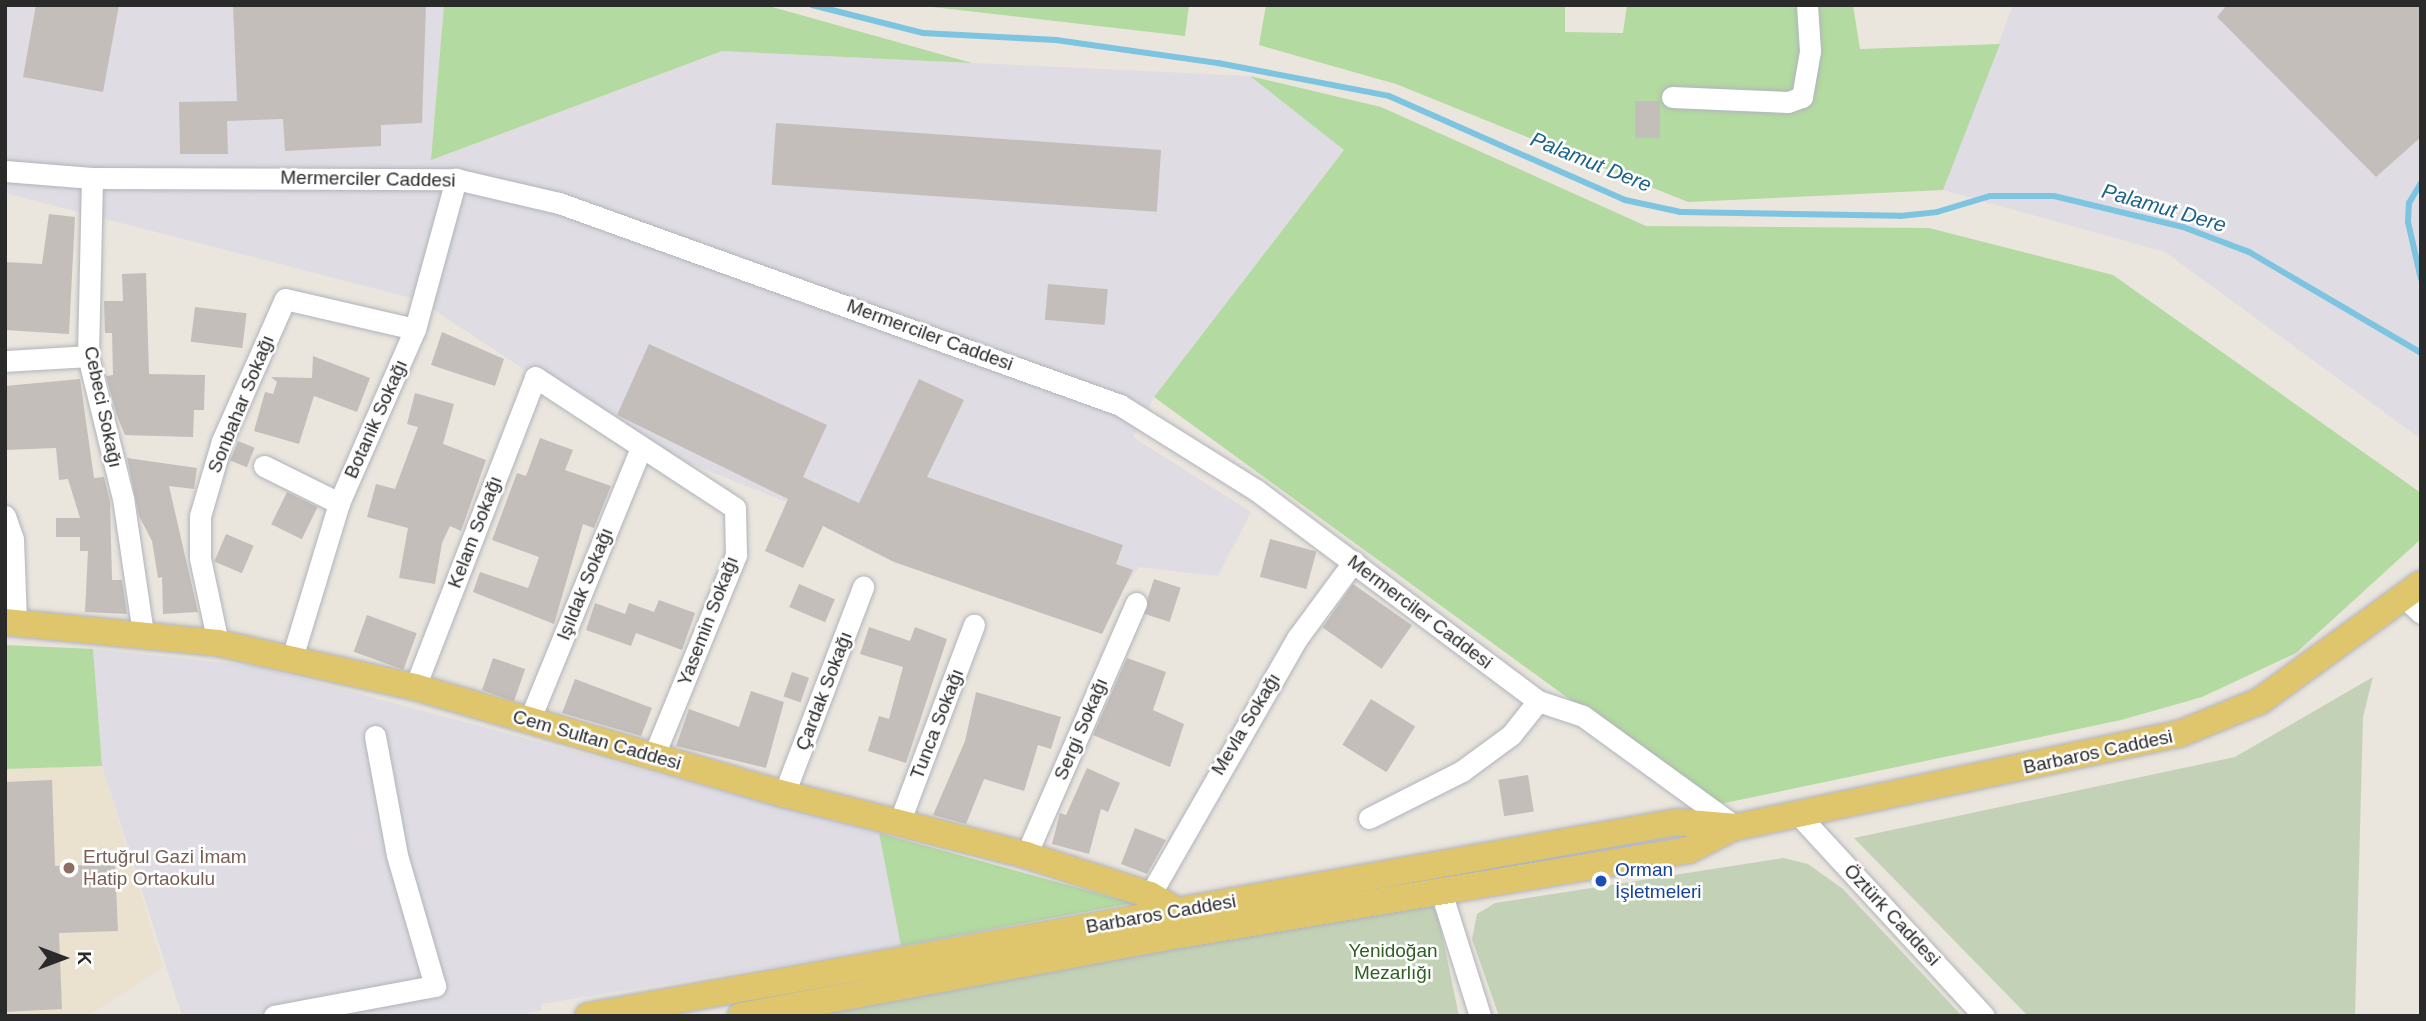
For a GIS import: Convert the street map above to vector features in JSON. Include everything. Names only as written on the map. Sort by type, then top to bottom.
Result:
[{"type":"main road","name":"Barbaros Caddesi","points":[[588,1016],[1178,922],[1441,892],[1689,850],[1736,827],[2179,734],[2260,701],[2416,598]]},
{"type":"main road","name":"Cem Sultan Caddesi","points":[[11,622],[218,643],[415,687],[784,794],[1026,855],[1150,895],[1178,922]]},
{"type":"main road","name":"Barbaros Caddesi","points":[[741,1016],[1441,865],[1677,822],[1736,827]]},
{"type":"main road","points":[[1441,865],[1441,892]]},
{"type":"street","points":[[1672,97],[1788,102],[1801,97],[1810,51],[1807,5]]},
{"type":"street","name":"Mermerciler Caddesi","points":[[5,171],[92,178],[456,179],[559,203],[1120,405],[1256,490],[1538,701],[1583,716],[1736,827]]},
{"type":"street","name":"Cebeci Sokağı","points":[[92,178],[88,356],[123,498],[143,634]]},
{"type":"street","name":"Botanik Sokağı","points":[[292,658],[339,503],[415,329],[456,179]]},
{"type":"street","name":"Sonbahar Sokağı","points":[[218,643],[200,558],[200,516],[222,441],[285,299],[415,329]]},
{"type":"street","points":[[5,361],[88,356]]},
{"type":"street","name":"Yasemin Sokağı","points":[[535,377],[735,508],[736,555],[653,757]]},
{"type":"street","name":"Kelam Sokağı","points":[[415,687],[535,377]]},
{"type":"street","name":"Işıldak Sokağı","points":[[529,721],[641,448]]},
{"type":"street","points":[[264,466],[339,503]]},
{"type":"street","points":[[5,516],[13,539],[11,622]]},
{"type":"street","name":"Mevla Sokağı","points":[[1150,895],[1298,637],[1354,561]]},
{"type":"street","name":"Çardak Sokağı","points":[[784,794],[863,587]]},
{"type":"street","name":"Sergi Sokağı","points":[[1026,855],[1136,603]]},
{"type":"street","name":"Tunca Sokağı","points":[[899,823],[974,625]]},
{"type":"street","points":[[1369,818],[1462,771],[1511,735],[1538,701]]},
{"type":"street","points":[[274,1016],[435,986],[397,855],[376,736]]},
{"type":"street","name":"Öztürk Caddesi","points":[[1799,815],[1984,1016]]},
{"type":"street","points":[[1441,892],[1480,1016]]},
{"type":"shaded area","points":[[5,5],[444,5],[432,159],[722,51],[1250,76],[1344,150],[1154,397],[1133,437],[1251,512],[1218,576],[1139,567],[1096,625],[633,441],[419,300],[5,193]]},
{"type":"shaded area","points":[[2013,5],[2421,5],[2421,439],[2165,252],[1943,190]]},
{"type":"shaded area","points":[[93,649],[255,666],[879,833],[901,946],[541,1004],[542,1010],[517,1016],[182,1016],[102,766]]},
{"type":"shaded area","name":"Ertuğrul Gazi İmam Hatip Ortaokulu","points":[[102,766],[163,967],[88,1016],[5,1016],[5,769]]},
{"type":"green space","points":[[444,5],[765,5],[972,63],[722,51],[431,160]]},
{"type":"green space","points":[[915,5],[1189,5],[1185,36]]},
{"type":"green space","points":[[1266,5],[1565,5],[1565,32],[1623,33],[1627,5],[1853,5],[1860,49],[2000,44],[1943,190],[1688,202],[1396,84],[1259,45]]},
{"type":"green space","points":[[1250,76],[1381,107],[1646,226],[1929,228],[2113,275],[2421,493],[2421,539],[2296,653],[2202,697],[2121,720],[1715,805],[1154,397],[1344,150]]},
{"type":"green space","points":[[5,645],[93,649],[102,766],[5,769]]},
{"type":"green space","points":[[2373,677],[2363,717],[2355,1016],[2028,1016],[1854,838],[2235,757]]},
{"type":"green space","points":[[879,833],[1133,903],[901,946]]},
{"type":"green space","points":[[1783,858],[1808,864],[1843,889],[1962,1016],[1499,1016],[1472,939],[1477,914],[1495,903]]},
{"type":"green space","name":"Yenidoğan Mezarlığı","points":[[1435,900],[1459,1016],[814,1016]]},
{"type":"building","points":[[36,5],[119,5],[103,92],[23,77]]},
{"type":"building","points":[[233,5],[426,5],[422,123],[381,125],[381,146],[285,151],[283,119],[227,121],[228,154],[180,154],[179,102],[237,101]]},
{"type":"building","points":[[2227,5],[2421,5],[2421,137],[2376,177],[2217,17]]},
{"type":"building","points":[[1635,101],[1660,101],[1660,138],[1635,138]]},
{"type":"building","points":[[776,123],[1161,150],[1157,212],[772,185]]},
{"type":"building","points":[[49,214],[75,217],[69,334],[5,330],[5,262],[42,264]]},
{"type":"building","points":[[146,273],[149,374],[205,375],[204,410],[194,410],[193,437],[125,435],[116,413],[106,376],[113,375],[112,333],[105,333],[104,301],[123,301],[122,274]]},
{"type":"building","points":[[1048,284],[1108,289],[1105,325],[1045,320]]},
{"type":"building","points":[[195,307],[247,313],[242,348],[191,342]]},
{"type":"building","points":[[442,332],[504,359],[495,386],[431,365]]},
{"type":"building","points":[[649,344],[827,425],[803,477],[859,503],[919,379],[964,400],[927,477],[1123,545],[1116,564],[1133,570],[1102,634],[894,562],[823,526],[803,568],[765,551],[788,499],[617,415]]},
{"type":"building","points":[[313,356],[370,378],[357,412],[314,396],[299,444],[254,431],[265,392],[273,394],[277,382],[271,377],[312,378]]},
{"type":"building","points":[[80,379],[94,478],[104,477],[110,501],[112,580],[122,580],[127,614],[85,612],[88,551],[80,551],[80,537],[56,537],[56,518],[80,518],[68,479],[59,480],[56,448],[5,450],[5,386]]},
{"type":"building","points":[[415,393],[454,404],[443,444],[486,460],[461,531],[450,526],[442,543],[435,584],[399,578],[408,528],[367,517],[376,484],[395,489],[418,427],[407,424]]},
{"type":"building","points":[[540,438],[573,450],[565,470],[611,486],[594,528],[583,524],[554,624],[473,592],[480,572],[528,588],[539,557],[492,540],[517,473],[526,476]]},
{"type":"building","points":[[238,441],[255,448],[247,467],[230,460]]},
{"type":"building","points":[[127,458],[197,468],[194,489],[169,486],[198,612],[163,614],[162,577],[158,578],[152,541],[139,516]]},
{"type":"building","points":[[287,492],[318,507],[302,539],[271,524]]},
{"type":"building","points":[[226,534],[254,546],[242,573],[214,562]]},
{"type":"building","points":[[1270,539],[1316,551],[1306,589],[1260,577]]},
{"type":"building","points":[[1154,579],[1181,588],[1170,622],[1143,613]]},
{"type":"building","points":[[799,584],[835,599],[825,622],[789,607]]},
{"type":"building","points":[[1353,584],[1412,625],[1382,669],[1323,627]]},
{"type":"building","points":[[659,600],[695,613],[682,650],[636,633],[631,646],[586,630],[595,603],[625,614],[629,603],[654,612]]},
{"type":"building","points":[[367,615],[417,633],[403,670],[354,652]]},
{"type":"building","points":[[869,627],[910,641],[915,627],[947,639],[906,763],[868,751],[879,716],[889,719],[903,667],[860,654]]},
{"type":"building","points":[[493,658],[525,669],[514,701],[482,690]]},
{"type":"building","points":[[1127,658],[1166,672],[1153,710],[1184,724],[1170,767],[1093,735]]},
{"type":"building","points":[[792,672],[809,678],[801,702],[784,697]]},
{"type":"building","points":[[575,679],[652,708],[641,736],[562,713]]},
{"type":"building","points":[[751,691],[784,702],[766,768],[676,746],[689,709],[739,727]]},
{"type":"building","points":[[976,692],[1061,717],[1051,749],[1038,745],[1024,791],[984,779],[966,824],[933,815],[965,741]]},
{"type":"building","points":[[1371,699],[1415,727],[1386,772],[1342,745]]},
{"type":"building","points":[[1087,768],[1120,783],[1108,812],[1101,809],[1089,854],[1052,844],[1060,813],[1066,815]]},
{"type":"building","points":[[1528,775],[1534,812],[1504,816],[1498,780]]},
{"type":"building","points":[[52,780],[55,866],[115,864],[118,931],[59,933],[62,1009],[5,1012],[5,782]]},
{"type":"building","points":[[1135,828],[1166,840],[1147,874],[1121,864]]},
{"type":"waterway","name":"Palamut Dere","points":[[812,5],[923,33],[1056,40],[1218,63],[1389,96],[1625,200],[1681,212],[1900,216],[1937,212],[1990,196],[2054,196],[2183,227],[2249,252],[2421,353]]},
{"type":"waterway","points":[[2421,183],[2409,203],[2408,222],[2421,279]]},
{"type":"place","name":"Ertuğrul Gazi İmam Hatip Ortaokulu","points":[[69,868]]},
{"type":"place","name":"Orman İşletmeleri","points":[[1601,881]]}]
